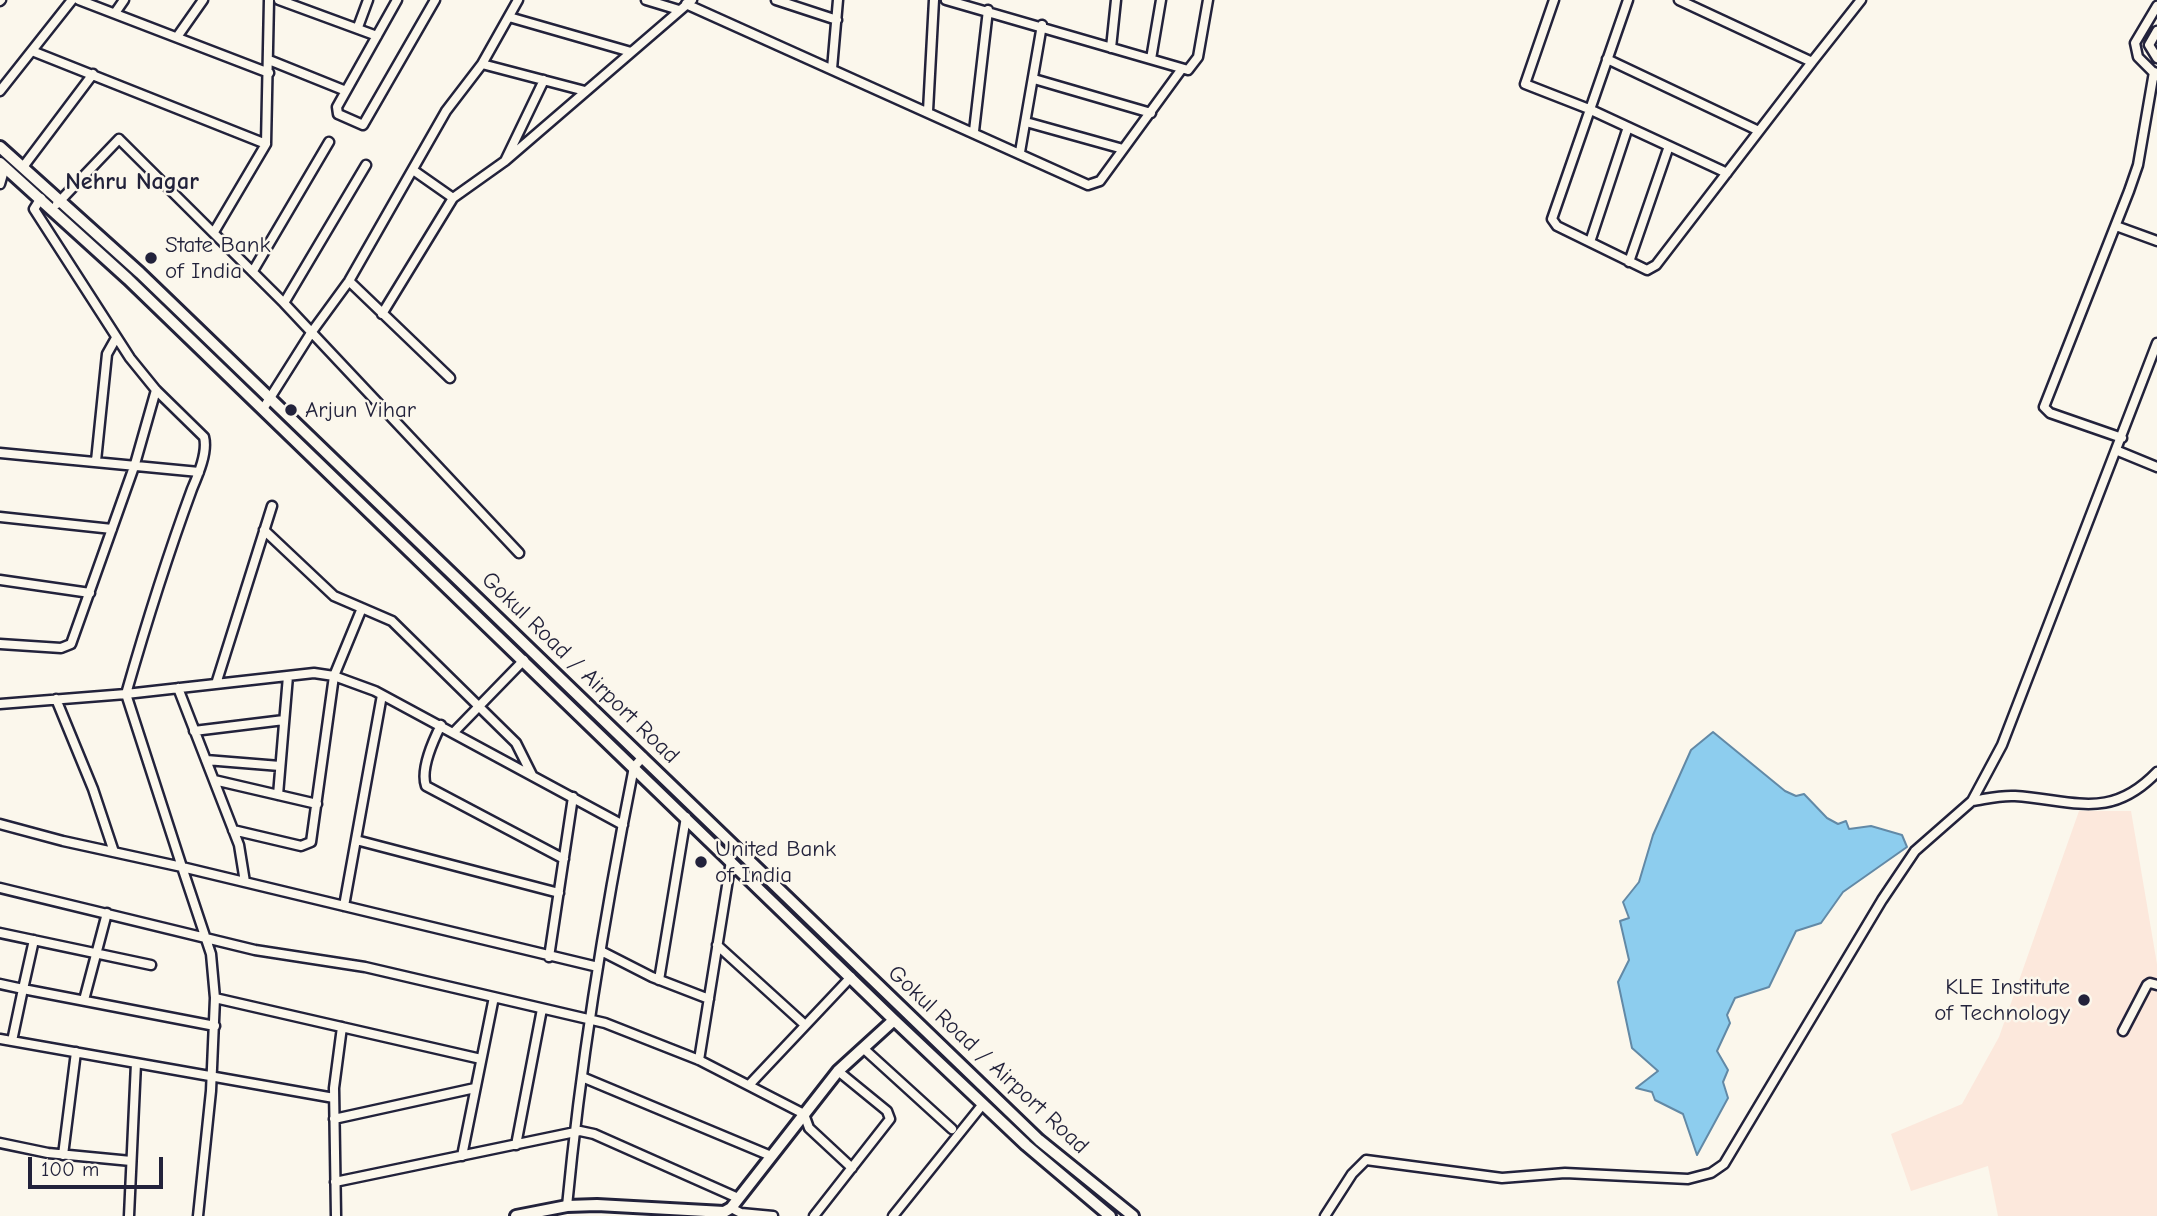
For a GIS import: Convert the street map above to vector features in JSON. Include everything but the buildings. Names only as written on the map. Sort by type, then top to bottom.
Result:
[{"type":"main road","name":"Gokul Road / Airport Road","points":[[0,147],[23,167],[57,204],[269,399],[1039,1140],[1133,1216]]},
{"type":"main road","points":[[3,165],[41,198],[57,204],[263,409],[894,1020],[983,1104],[1110,1216]]},
{"type":"main road","points":[[516,1216],[597,1205],[730,1209],[838,1071],[894,1020]]},
{"type":"street","points":[[0,91],[72,0]]},
{"type":"street","points":[[79,0],[269,73]]},
{"type":"street","points":[[114,13],[124,0]]},
{"type":"street","points":[[177,37],[203,0]]},
{"type":"street","points":[[214,232],[266,145],[269,0]]},
{"type":"street","points":[[279,0],[305,4],[377,36]]},
{"type":"street","points":[[358,27],[368,0]]},
{"type":"street","points":[[397,0],[336,111],[359,124],[366,124],[435,0]]},
{"type":"street","points":[[263,409],[310,333],[349,281],[446,111],[482,64],[518,0]]},
{"type":"street","points":[[646,0],[686,5],[974,131],[1088,186],[1094,185],[1124,149],[1181,69]]},
{"type":"street","points":[[776,0],[837,20]]},
{"type":"street","points":[[832,69],[838,0]]},
{"type":"street","points":[[928,111],[934,0]]},
{"type":"street","points":[[946,0],[1042,25],[1181,69],[1193,68],[1198,57],[1208,0]]},
{"type":"street","points":[[1111,48],[1116,0]]},
{"type":"street","points":[[1151,59],[1161,0]]},
{"type":"street","points":[[1554,0],[1525,84],[1628,127],[1727,173]]},
{"type":"street","points":[[1628,0],[1552,219],[1557,226],[1629,262],[1651,269],[1861,0]]},
{"type":"street","points":[[1679,0],[1812,62]]},
{"type":"street","points":[[382,314],[453,198],[505,161],[686,5]]},
{"type":"street","points":[[2122,438],[2050,413],[2045,407],[2138,165],[2155,74],[2138,57],[2135,43],[2157,6]]},
{"type":"street","points":[[974,131],[988,10]]},
{"type":"street","points":[[509,17],[631,52]]},
{"type":"street","points":[[1020,152],[1042,25]]},
{"type":"street","points":[[2157,31],[2149,45],[2157,58]]},
{"type":"street","points":[[2138,57],[2150,50]]},
{"type":"street","points":[[32,51],[266,145]]},
{"type":"street","points":[[1607,59],[1759,131]]},
{"type":"street","points":[[269,60],[346,90]]},
{"type":"street","points":[[482,64],[585,91]]},
{"type":"street","points":[[23,167],[69,110],[93,74]]},
{"type":"street","points":[[1034,79],[1151,113]]},
{"type":"street","points":[[505,161],[544,80]]},
{"type":"street","points":[[2150,97],[2157,104]]},
{"type":"street","points":[[1026,122],[1124,149]]},
{"type":"street","points":[[1591,242],[1628,127]]},
{"type":"street","points":[[57,204],[119,139],[284,303],[519,553]]},
{"type":"street","points":[[253,271],[329,142]]},
{"type":"street","points":[[1629,262],[1669,146]]},
{"type":"street","points":[[0,184],[3,165]]},
{"type":"street","points":[[284,303],[366,166]]},
{"type":"street","points":[[413,170],[453,198]]},
{"type":"street","points":[[41,198],[34,209],[103,312],[116,338],[156,390],[204,437],[199,472],[161,573],[126,694],[211,954],[215,1026],[198,1216]]},
{"type":"street","points":[[2116,226],[2157,241]]},
{"type":"street","points":[[349,281],[450,378]]},
{"type":"street","points":[[96,461],[107,354],[116,338]]},
{"type":"street","points":[[1325,1216],[1352,1174],[1366,1160],[1502,1178],[1565,1173],[1688,1179],[1711,1173],[1724,1164],[1882,900],[1915,851],[1972,801],[2001,745],[2118,451],[2157,343]]},
{"type":"street","points":[[0,643],[66,648],[74,638],[135,464],[156,390]]},
{"type":"street","points":[[2118,451],[2157,467]]},
{"type":"street","points":[[0,453],[199,472]]},
{"type":"street","points":[[216,684],[272,506]]},
{"type":"street","points":[[0,517],[112,529]]},
{"type":"street","points":[[264,530],[334,596],[392,621],[481,705],[516,743],[532,775]]},
{"type":"street","points":[[0,580],[90,593]]},
{"type":"street","points":[[233,830],[307,846],[313,836],[334,676],[362,608]]},
{"type":"street","points":[[454,732],[524,660]]},
{"type":"street","points":[[0,704],[126,694],[314,673],[334,676],[383,695],[623,825]]},
{"type":"street","points":[[278,795],[288,676]]},
{"type":"street","points":[[178,688],[239,845],[246,882]]},
{"type":"street","points":[[344,906],[383,695]]},
{"type":"street","points":[[56,699],[93,789],[114,852]]},
{"type":"street","points":[[194,731],[284,720]]},
{"type":"street","points":[[441,725],[428,759],[424,778],[426,786],[564,859]]},
{"type":"street","points":[[563,1210],[598,967],[623,825],[634,767],[643,757]]},
{"type":"street","points":[[206,760],[280,766]]},
{"type":"street","points":[[1972,801],[2013,796],[2105,805],[2135,793],[2157,772]]},
{"type":"street","points":[[214,780],[317,804]]},
{"type":"street","points":[[549,957],[573,797]]},
{"type":"street","points":[[659,980],[686,817]]},
{"type":"street","points":[[0,824],[598,967]]},
{"type":"street","points":[[356,840],[559,893]]},
{"type":"street","points":[[699,1060],[731,861]]},
{"type":"street","points":[[0,888],[255,950],[365,967],[622,1029],[699,1060],[804,1114],[809,1128],[852,1168]]},
{"type":"street","points":[[84,1000],[107,913]]},
{"type":"street","points":[[0,933],[150,965]]},
{"type":"street","points":[[12,1041],[34,940]]},
{"type":"street","points":[[717,945],[804,1024]]},
{"type":"street","points":[[601,951],[659,980],[709,999]]},
{"type":"street","points":[[750,1084],[850,977]]},
{"type":"street","points":[[0,984],[215,1026]]},
{"type":"street","points":[[2123,1031],[2147,985],[2157,985]]},
{"type":"street","points":[[462,1156],[494,997]]},
{"type":"street","points":[[215,998],[481,1059]]},
{"type":"street","points":[[516,1145],[542,1009]]},
{"type":"street","points":[[336,1216],[334,1098],[342,1027]]},
{"type":"street","points":[[0,1039],[334,1098]]},
{"type":"street","points":[[863,1048],[952,1129]]},
{"type":"street","points":[[63,1156],[76,1052]]},
{"type":"street","points":[[129,1216],[136,1063]]},
{"type":"street","points":[[814,1216],[888,1123],[890,1115],[838,1071]]},
{"type":"street","points":[[582,1077],[771,1156]]},
{"type":"street","points":[[334,1119],[475,1088]]},
{"type":"street","points":[[893,1216],[983,1104]]},
{"type":"street","points":[[335,1182],[574,1132],[594,1134],[730,1209],[741,1213],[773,1216]]},
{"type":"street","points":[[0,1143],[63,1156],[131,1161]]},
{"type":"shaded area","name":"KLE Institute of Technology","points":[[2079,811],[2131,811],[2157,964],[2157,1216],[1998,1216],[1988,1166],[1911,1191],[1891,1134],[1962,1104],[1999,1037]]},
{"type":"water","points":[[1713,732],[1785,791],[1796,796],[1804,794],[1827,818],[1838,824],[1846,821],[1849,829],[1871,826],[1902,835],[1907,847],[1843,892],[1821,923],[1796,931],[1769,987],[1735,998],[1727,1015],[1730,1023],[1717,1051],[1728,1070],[1723,1082],[1728,1098],[1697,1155],[1683,1114],[1655,1100],[1652,1092],[1636,1088],[1658,1071],[1632,1048],[1618,982],[1629,960],[1620,921],[1629,918],[1623,902],[1639,882],[1653,835],[1691,750]]},
{"type":"place","name":"State Bank of India","points":[[151,258]]},
{"type":"place","name":"Arjun Vihar","points":[[291,410]]},
{"type":"place","name":"United Bank of India","points":[[701,862]]},
{"type":"place","name":"KLE Institute of Technology","points":[[2084,1000]]},
{"type":"district","name":"Nehru Nagar","points":[[132,182]]}]
